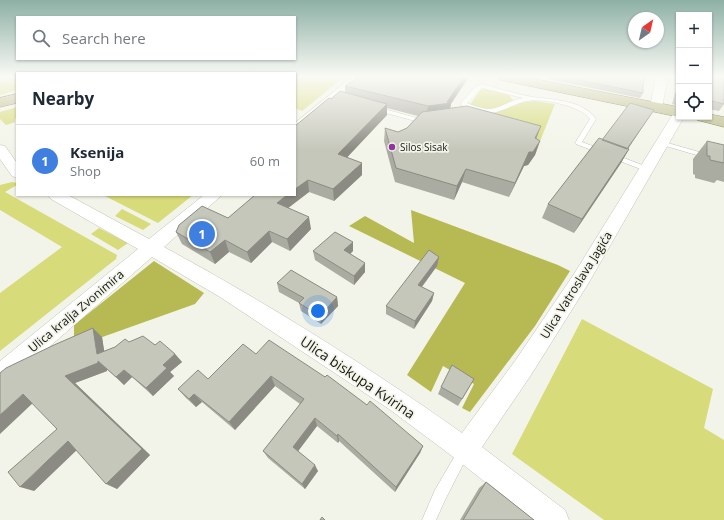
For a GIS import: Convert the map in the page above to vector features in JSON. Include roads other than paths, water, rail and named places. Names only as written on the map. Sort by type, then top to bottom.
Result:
[{"type":"main road","points":[[627,101],[676,112]]},
{"type":"main road","points":[[712,119],[724,122]]},
{"type":"street","points":[[296,129],[335,101]]},
{"type":"street","points":[[656,107],[657,101]]},
{"type":"street","name":"Ulica Vatroslava Jagića","points":[[465,450],[523,368],[573,292],[676,118]]},
{"type":"street","points":[[0,149],[16,172]]},
{"type":"street","points":[[58,196],[151,248]]},
{"type":"street","name":"Ulica kralja Zvonimira","points":[[0,375],[213,196]]},
{"type":"street","name":"Ulica biskupa Kvirina","points":[[151,248],[227,291],[397,401],[465,450],[555,520]]},
{"type":"lane","points":[[471,115],[501,110],[520,101]]},
{"type":"lane","points":[[546,101],[570,106],[589,114],[593,119],[578,143],[646,168]]},
{"type":"lane","points":[[457,110],[464,102],[465,105],[488,112]]},
{"type":"lane","points":[[370,107],[419,121],[431,122]]},
{"type":"lane","points":[[661,143],[712,158],[724,159]]},
{"type":"lane","points":[[429,520],[440,495],[465,450]]},
{"type":"place","name":"Silos Sisak","points":[[392,147]]},
{"type":"place","name":"Ksenija","points":[[202,234]]}]
